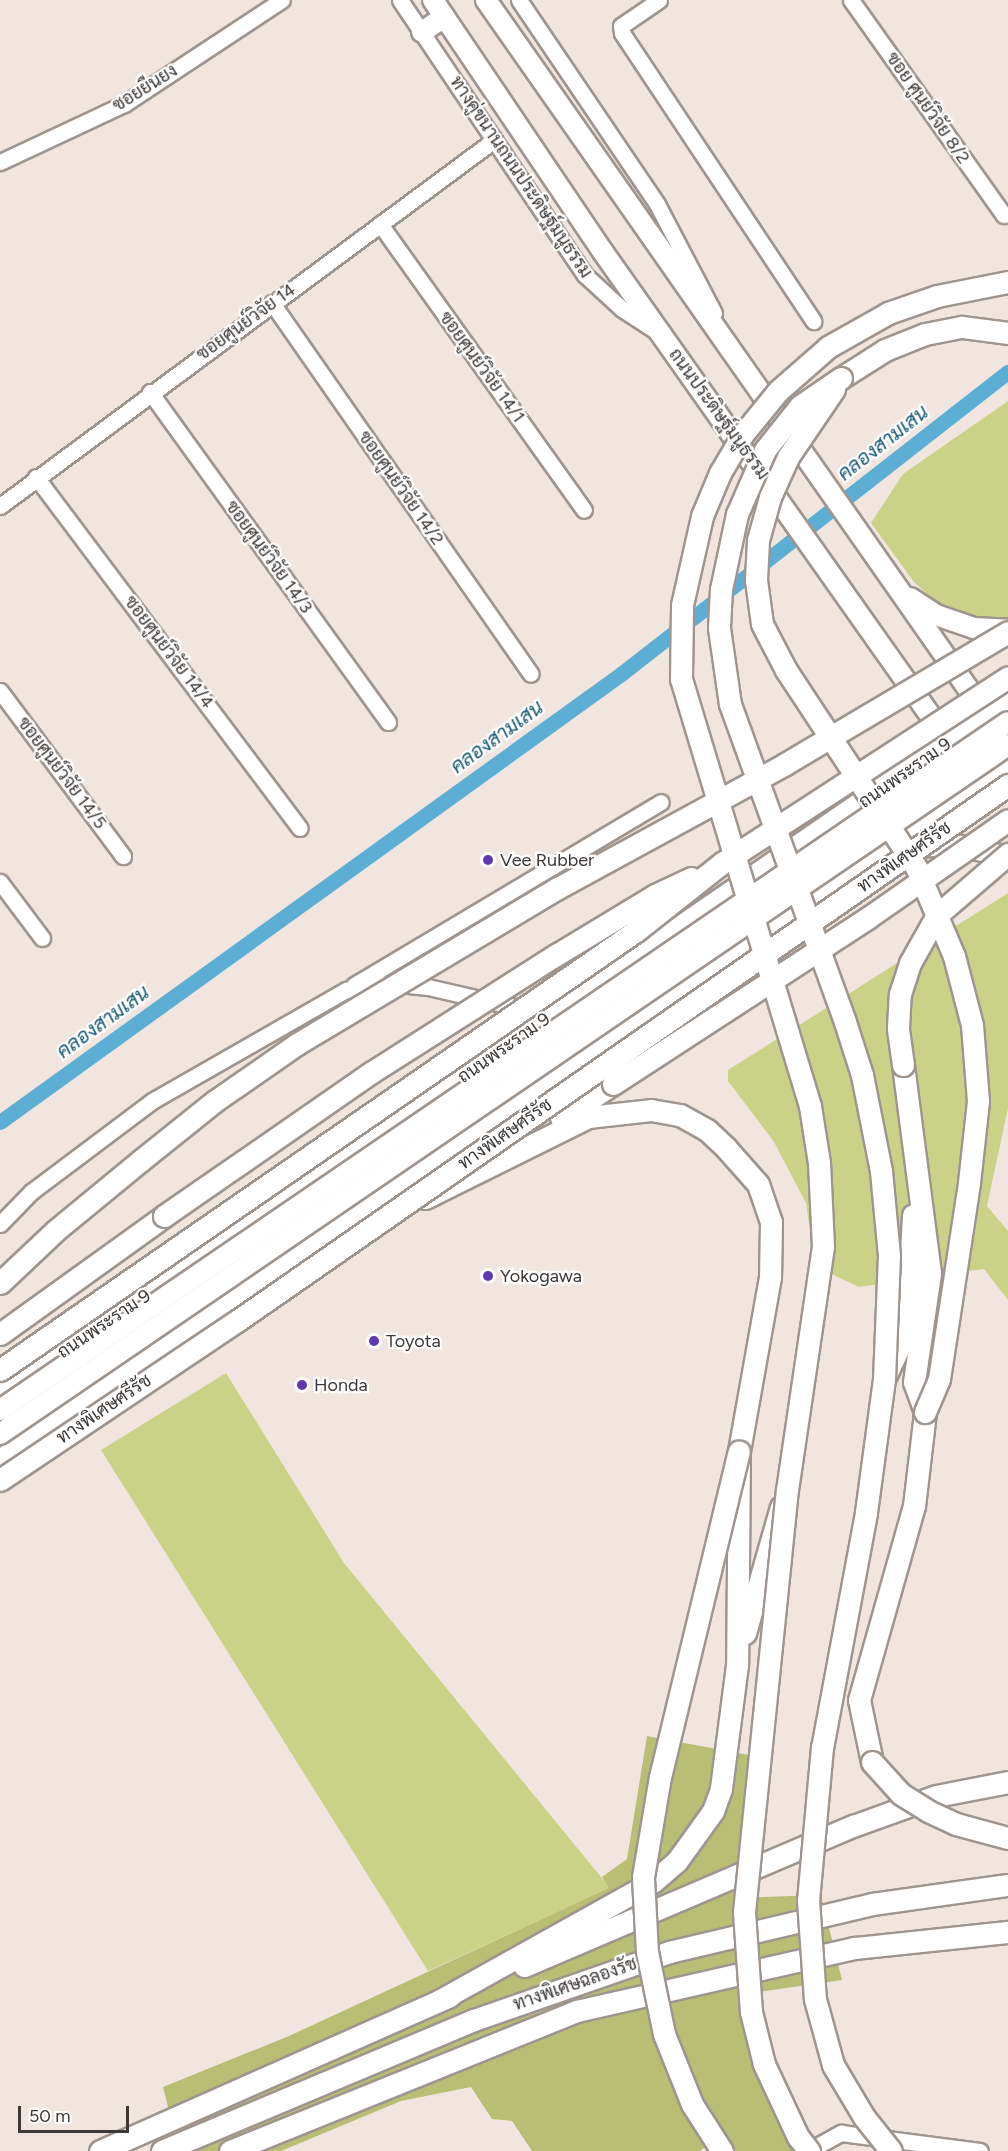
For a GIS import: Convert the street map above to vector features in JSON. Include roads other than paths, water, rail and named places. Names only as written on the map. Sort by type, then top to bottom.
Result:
[{"type":"highway","points":[[809,2151],[798,2136],[764,2064],[751,2012],[744,1912],[787,1490],[823,1247],[819,1163],[810,1106],[681,679],[682,605],[687,574],[702,516],[720,473],[743,434],[778,391],[828,347],[888,314],[937,296],[1008,282]]},
{"type":"highway","points":[[891,2151],[864,2117],[833,2065],[815,2000],[808,1900],[822,1747],[866,1513],[884,1379],[889,1254],[873,1124],[845,1022],[743,747],[726,682],[720,628],[721,589],[737,514],[765,450],[800,406],[885,350],[925,334],[962,327],[1008,333]]},
{"type":"highway","points":[[841,378],[788,457],[770,496],[758,540],[756,580],[762,624],[786,670],[917,869],[954,956],[972,1025],[978,1101],[969,1183],[939,1379],[925,1412],[914,1506],[859,1700],[862,1727],[872,1762],[901,1794],[956,1824],[1008,1838]]},
{"type":"highway","points":[[0,1283],[55,1231],[140,1161],[215,1101],[297,1044],[558,888],[795,759],[1008,631]]},
{"type":"highway","points":[[0,1370],[636,931],[722,863],[1008,677]]},
{"type":"highway","name":"ทางพิเศษศรีรัช","points":[[0,1480],[381,1220],[1008,785]]},
{"type":"highway","points":[[454,1150],[504,1141],[558,1120],[869,917],[1008,820]]},
{"type":"highway","points":[[925,1412],[914,1382],[930,1273],[898,1028],[900,994],[910,963],[937,915],[1008,856]]},
{"type":"highway","points":[[0,1334],[164,1216],[372,1072],[655,895],[722,863]]},
{"type":"highway","points":[[381,1220],[588,1117],[651,1110],[680,1115],[706,1130],[758,1184],[771,1222],[770,1277],[739,1451],[660,1777],[643,1877],[647,1952],[664,2034],[692,2104],[722,2151]]},
{"type":"highway","points":[[884,1379],[907,1330],[916,1154]]},
{"type":"highway","points":[[437,2001],[595,1912],[628,1898],[677,1861],[703,1828],[721,1789],[736,1665],[739,1451]]},
{"type":"highway","points":[[736,1665],[764,1558],[787,1490]]},
{"type":"highway","points":[[100,2151],[437,2001],[853,1826],[936,1796],[1008,1782]]},
{"type":"highway","name":"ทางพิเศษฉลองรัช","points":[[162,2151],[474,2020],[669,1952],[872,1904],[1008,1885]]},
{"type":"highway","name":"ทางพิเศษฉลองรัช","points":[[230,2151],[577,2011],[855,1948],[1008,1932]]},
{"type":"main road","name":"ถนนประดิษฐ์มนูธรรม","points":[[433,0],[662,335],[780,498],[1008,826]]},
{"type":"main road","points":[[486,0],[1008,746]]},
{"type":"main road","points":[[422,32],[444,17]]},
{"type":"main road","points":[[900,592],[936,615],[974,628],[1008,631]]},
{"type":"main road","name":"ถนนพระราม 9","points":[[0,1394],[1008,701]]},
{"type":"main road","points":[[760,873],[805,812],[824,793],[903,738],[916,723],[922,704]]},
{"type":"main road","name":"ถนนพระราม 9","points":[[0,1410],[1008,722]]},
{"type":"main road","name":"ถนนพระราม 9","points":[[0,1434],[1008,746]]},
{"type":"main road","points":[[0,1460],[1008,769]]},
{"type":"main road","points":[[894,847],[956,845],[1008,856]]},
{"type":"street","name":"ซอยยืนยง","points":[[0,162],[124,104],[282,0]]},
{"type":"street","name":"ทางคู่ขนานถนนประดิษฐ์มนูธรรม","points":[[400,0],[585,275],[622,309],[662,335]]},
{"type":"street","points":[[519,0],[657,204],[740,363]]},
{"type":"street","points":[[659,0],[621,26],[622,33],[813,321]]},
{"type":"street","name":"ซอย ศูนย์วิจัย 8/2","points":[[851,0],[1004,215]]},
{"type":"street","name":"ซอยศูนย์วิจัย 14","points":[[0,506],[150,392],[494,140]]},
{"type":"street","name":"ซอยศูนย์วิจัย 14/1","points":[[380,224],[584,510]]},
{"type":"street","name":"ซอยศูนย์วิจัย 14/2","points":[[272,303],[531,674]]},
{"type":"street","name":"ซอยศูนย์วิจัย 14/3","points":[[150,392],[388,722]]},
{"type":"street","name":"ซอยศูนย์วิจัย 14/4","points":[[36,477],[300,828]]},
{"type":"street","name":"ซอยศูนย์วิจัย 14/5","points":[[0,691],[123,856]]},
{"type":"street","points":[[0,1224],[31,1192],[152,1101],[346,990],[661,802]]},
{"type":"street","points":[[0,882],[42,938]]},
{"type":"street","points":[[346,990],[389,983],[428,987],[551,1016]]},
{"type":"street","points":[[809,2151],[841,2133],[980,2151]]},
{"type":"waterway","name":"คลองสามเสน","points":[[0,1122],[621,674],[1008,372]]},
{"type":"place","name":"Vee Rubber","points":[[488,860]]},
{"type":"place","name":"Yokogawa","points":[[488,1276]]},
{"type":"place","name":"Toyota","points":[[374,1341]]},
{"type":"place","name":"Honda","points":[[302,1385]]}]
